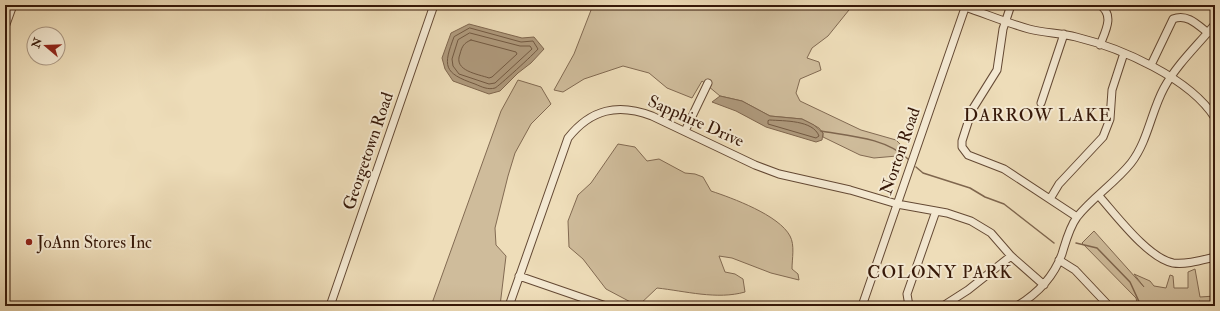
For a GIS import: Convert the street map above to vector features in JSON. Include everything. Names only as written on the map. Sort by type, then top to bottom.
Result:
[{"type":"street","points":[[5,27],[14,5]]},
{"type":"street","name":"Georgetown Road","points":[[330,306],[434,5]]},
{"type":"street","points":[[1011,5],[1001,40],[997,70],[977,100],[963,138],[962,148],[966,153],[1004,169],[1077,217]]},
{"type":"street","points":[[1100,5],[1107,11],[1108,18],[1100,45]]},
{"type":"street","points":[[966,6],[1030,29],[1064,34],[1100,45],[1124,53],[1151,65],[1188,89],[1205,105],[1215,118]]},
{"type":"street","name":"Norton Road","points":[[862,306],[966,6]]},
{"type":"street","points":[[1151,65],[1173,19],[1182,17],[1190,20],[1208,33]]},
{"type":"street","points":[[1022,305],[1044,284],[1059,260],[1068,233],[1077,217],[1123,172],[1137,154],[1148,131],[1158,99],[1170,78],[1215,24]]},
{"type":"street","points":[[1041,103],[1064,34]]},
{"type":"street","points":[[1050,198],[1059,184],[1103,137],[1110,119],[1112,90],[1124,53]]},
{"type":"street","points":[[685,131],[708,83]]},
{"type":"street","name":"Sapphire Drive","points":[[509,306],[568,138],[577,126],[592,116],[601,112],[619,109],[628,109],[648,114],[755,164],[780,174],[850,190],[897,204],[936,211],[959,217],[982,226],[991,233],[1011,256],[1044,284]]},
{"type":"street","points":[[1099,196],[1146,248],[1161,259],[1174,263],[1194,262],[1215,257]]},
{"type":"street","points":[[909,306],[906,301],[907,294],[936,211]]},
{"type":"street","points":[[943,306],[968,290],[1011,256]]},
{"type":"street","points":[[1059,260],[1071,267],[1108,306]]},
{"type":"street","points":[[519,276],[606,306]]},
{"type":"shaded area","points":[[593,5],[853,5],[828,36],[812,48],[807,58],[819,62],[821,70],[800,79],[796,93],[800,101],[861,130],[896,140],[903,147],[897,156],[874,158],[860,155],[823,137],[823,133],[819,128],[802,119],[770,116],[742,101],[720,96],[702,81],[692,98],[667,88],[649,73],[623,66],[584,79],[563,92],[554,90],[574,54]]},
{"type":"shaded area","points":[[518,80],[541,87],[551,104],[531,124],[515,153],[508,176],[495,228],[496,245],[506,256],[500,306],[431,306],[501,111]]},
{"type":"shaded area","points":[[618,144],[635,147],[647,161],[659,159],[685,173],[703,177],[711,191],[754,208],[776,221],[784,228],[792,240],[792,269],[798,274],[799,280],[771,273],[732,258],[719,256],[725,272],[735,274],[743,279],[745,292],[712,295],[657,288],[638,306],[606,289],[583,259],[569,247],[568,221],[578,195],[591,183]]},
{"type":"shaded area","points":[[1094,231],[1144,287],[1134,274],[1150,281],[1154,286],[1166,288],[1170,275],[1173,276],[1174,288],[1188,288],[1188,272],[1195,269],[1200,297],[1215,296],[1215,302],[1202,306],[1200,301],[1186,306],[1138,306],[1136,298],[1082,243]]},
{"type":"water","points":[[469,24],[522,38],[534,37],[544,49],[500,91],[489,94],[453,81],[445,69],[442,58],[451,33]]},
{"type":"water","points":[[720,96],[742,101],[770,116],[802,119],[814,125],[823,133],[822,140],[816,142],[766,127],[736,111],[712,102]]},
{"type":"waterway","points":[[821,131],[879,142],[889,146],[908,159]]},
{"type":"waterway","points":[[916,167],[923,173],[970,188],[985,197],[1004,204],[1054,243]]},
{"type":"waterway","points":[[1076,243],[1097,248],[1130,282],[1141,306]]},
{"type":"place","name":"JoAnn Stores Inc","points":[[29,242]]},
{"type":"district","name":"DARROW LAKE","points":[[1038,115]]},
{"type":"district","name":"COLONY PARK","points":[[940,272]]}]
